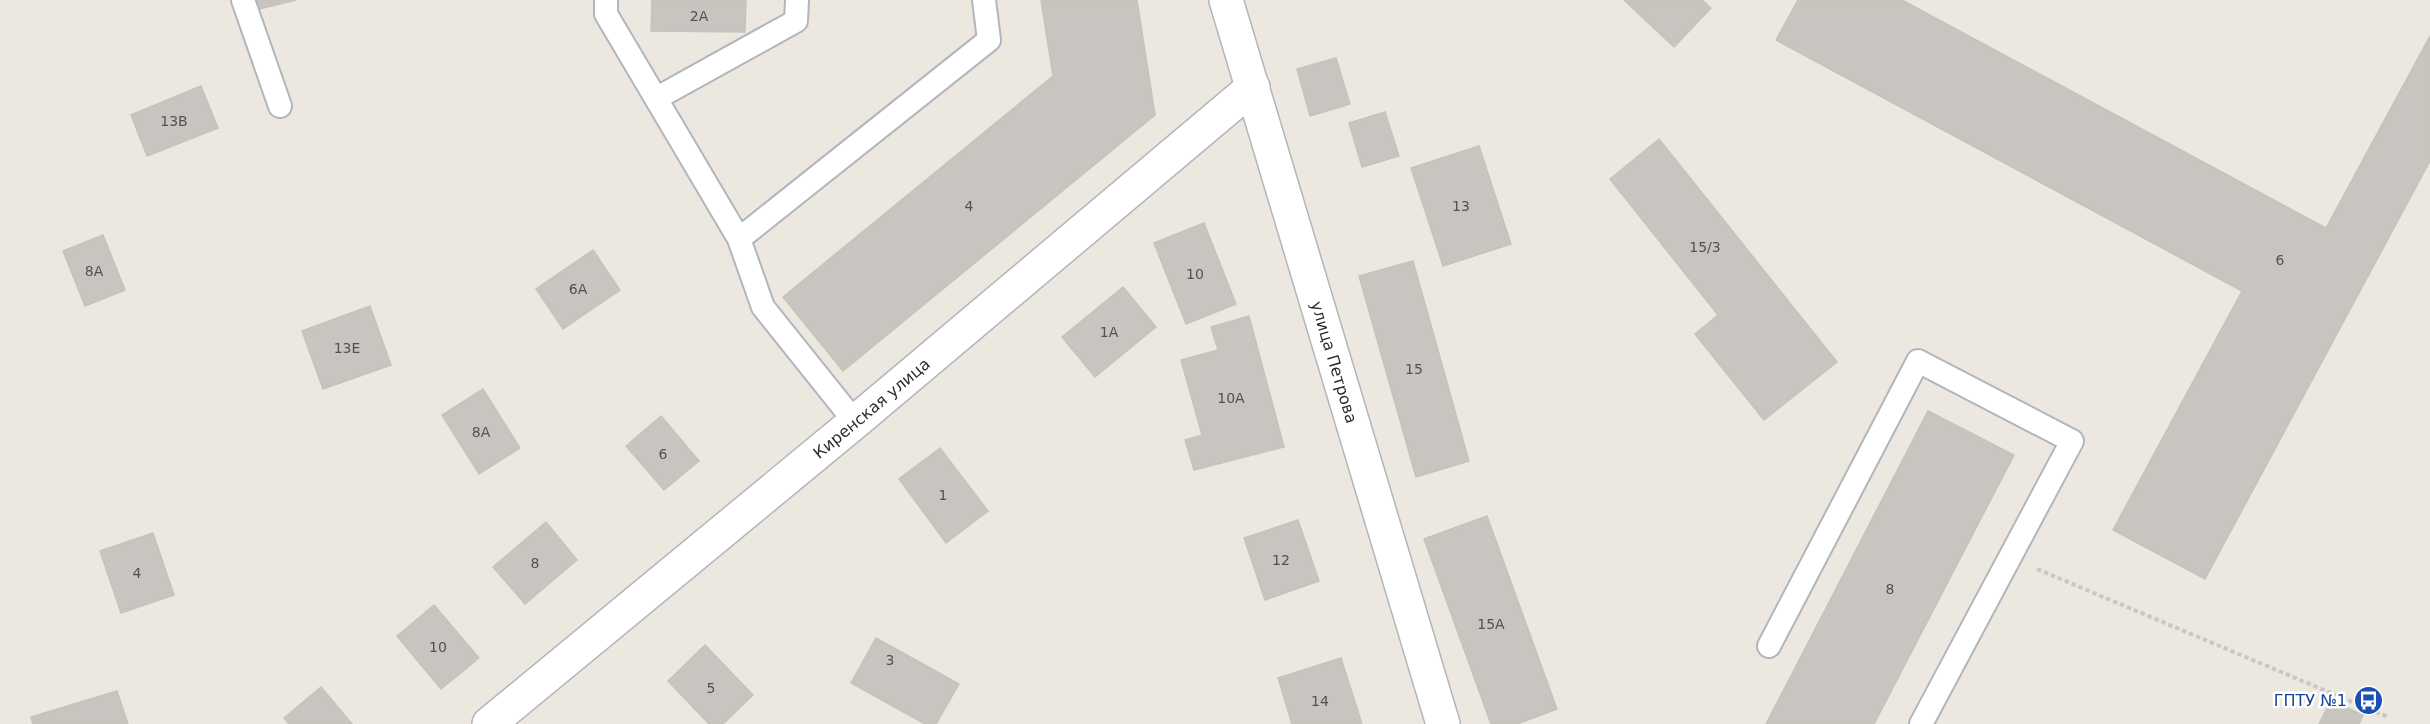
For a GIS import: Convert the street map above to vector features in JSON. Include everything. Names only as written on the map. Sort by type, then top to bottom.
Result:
[{"type":"street","name":"улица Петрова","points":[[1226,0],[1443,724]]},
{"type":"street","name":"Киренская улица","points":[[489,724],[855,422],[1252,87]]},
{"type":"lane","points":[[243,0],[280,106]]},
{"type":"lane","points":[[606,0],[606,14],[739,239],[763,307],[855,422]]},
{"type":"lane","points":[[657,98],[796,21],[797,0]]},
{"type":"lane","points":[[739,239],[989,40],[984,0]]},
{"type":"lane","points":[[1769,646],[1918,361],[2072,441],[1921,724]]},
{"type":"path","points":[[2010,557],[2388,717]]},
{"type":"building","points":[[253,0],[296,0],[255,10]]},
{"type":"building","points":[[652,0],[746,0],[745,32],[651,31]]},
{"type":"building","points":[[1041,0],[1137,0],[1155,115],[843,371],[783,297],[1053,76]]},
{"type":"building","points":[[1624,0],[1702,0],[1711,8],[1674,47]]},
{"type":"building","points":[[1798,0],[1902,0],[2326,228],[2430,36],[2430,161],[2205,579],[2113,530],[2242,291],[1776,40]]},
{"type":"building","points":[[1336,58],[1350,104],[1310,116],[1297,69]]},
{"type":"building","points":[[201,86],[218,128],[147,156],[131,115]]},
{"type":"building","points":[[1385,112],[1399,156],[1362,167],[1349,123]]},
{"type":"building","points":[[1659,139],[1837,362],[1764,420],[1695,334],[1718,315],[1610,179]]},
{"type":"building","points":[[1479,146],[1511,244],[1443,266],[1411,168]]},
{"type":"building","points":[[1204,223],[1236,304],[1186,324],[1154,243]]},
{"type":"building","points":[[103,235],[125,290],[85,306],[63,251]]},
{"type":"building","points":[[593,250],[620,290],[563,329],[536,289]]},
{"type":"building","points":[[1413,261],[1469,461],[1416,477],[1359,276]]},
{"type":"building","points":[[1123,287],[1156,327],[1095,377],[1062,337]]},
{"type":"building","points":[[370,306],[391,365],[323,389],[302,331]]},
{"type":"building","points":[[1249,316],[1284,447],[1194,470],[1185,440],[1202,435],[1181,360],[1218,350],[1211,327]]},
{"type":"building","points":[[483,389],[520,448],[479,474],[442,415]]},
{"type":"building","points":[[1928,411],[2014,455],[1874,724],[1766,724]]},
{"type":"building","points":[[661,416],[699,461],[664,490],[626,446]]},
{"type":"building","points":[[940,448],[988,511],[946,543],[899,479]]},
{"type":"building","points":[[1487,516],[1557,709],[1517,724],[1491,724],[1424,539]]},
{"type":"building","points":[[1298,520],[1319,581],[1265,600],[1244,538]]},
{"type":"building","points":[[546,522],[577,560],[525,604],[493,567]]},
{"type":"building","points":[[153,533],[174,595],[121,613],[100,551]]},
{"type":"building","points":[[434,605],[479,658],[441,689],[397,636]]},
{"type":"building","points":[[876,638],[959,684],[936,724],[925,724],[851,683]]},
{"type":"building","points":[[705,645],[753,695],[723,724],[709,724],[668,681]]},
{"type":"building","points":[[1341,658],[1362,724],[1292,724],[1278,678]]},
{"type":"building","points":[[321,687],[352,724],[289,724],[284,718]]},
{"type":"building","points":[[117,691],[128,724],[33,724],[31,717]]},
{"type":"building","points":[[2331,700],[2363,715],[2359,724],[2319,724]]},
{"type":"place","name":"ГПТУ №1","points":[[2368,700]]}]
